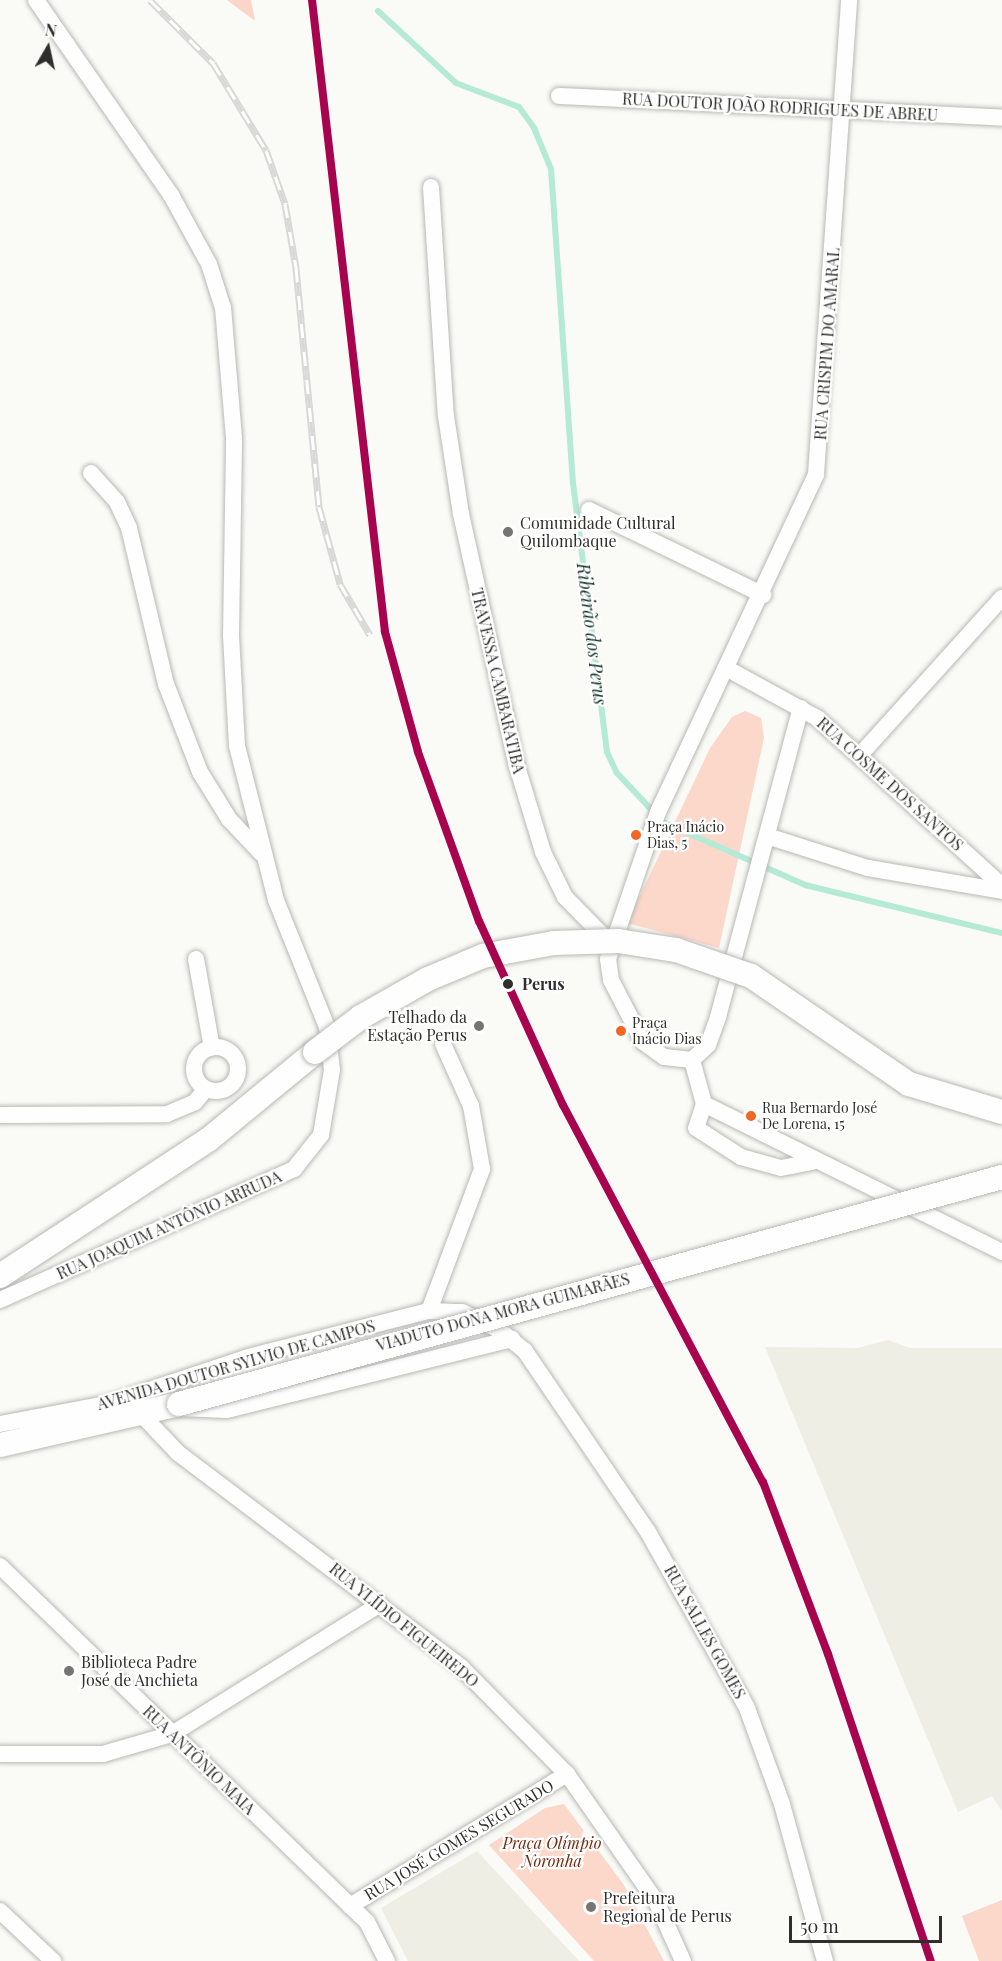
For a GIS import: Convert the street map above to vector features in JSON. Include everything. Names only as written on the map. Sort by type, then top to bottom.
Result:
[{"type":"main road","points":[[0,1276],[208,1140],[361,1017],[437,974],[502,950],[618,940],[724,964],[751,976],[909,1084],[1002,1112]]},
{"type":"main road","name":"VIADUTO DONA MORA GUIMARÃES","points":[[176,1406],[1002,1177]]},
{"type":"main road","name":"AVENIDA DOUTOR SYLVIO DE CAMPOS","points":[[0,1445],[143,1416],[176,1406]]},
{"type":"street","points":[[36,0],[171,195],[209,264],[223,308],[234,438],[231,636],[237,747],[263,856]]},
{"type":"street","name":"RUA CRISPIM DO AMARAL","points":[[728,669],[763,595],[820,456],[849,0]]},
{"type":"street","name":"RUA DOUTOR JOÃO RODRIGUES DE ABREU","points":[[559,96],[1002,118]]},
{"type":"street","name":"TRAVESSA CAMBARATIBA","points":[[431,187],[446,416],[461,514],[516,763],[543,852],[565,897],[611,944]]},
{"type":"street","points":[[91,473],[117,502],[129,528],[166,684],[200,772],[229,819],[263,856]]},
{"type":"street","points":[[589,510],[763,595]]},
{"type":"street","points":[[860,755],[1002,598]]},
{"type":"street","points":[[728,669],[801,708],[708,1045],[692,1060],[655,1052],[630,1023],[609,974],[611,944],[635,872],[672,782],[728,669]]},
{"type":"street","name":"RUA COSME DOS SANTOS","points":[[801,708],[860,755],[1002,888]]},
{"type":"street","points":[[766,840],[868,868],[1002,888]]},
{"type":"street","name":"RUA JOAQUIM ANTÔNIO ARRUDA","points":[[0,1300],[294,1169],[321,1135],[332,1070],[327,1027],[263,856]]},
{"type":"street","points":[[196,959],[212,1048]]},
{"type":"street","points":[[429,1311],[477,1192],[479,1138],[443,1044]]},
{"type":"street","points":[[0,1114],[167,1114],[195,1102],[206,1089],[228,1088],[238,1069],[233,1055],[212,1048]]},
{"type":"street","points":[[206,1089],[194,1070],[199,1056],[212,1048]]},
{"type":"street","points":[[692,1060],[704,1104],[696,1128],[741,1157],[781,1168],[812,1162]]},
{"type":"street","points":[[704,1104],[812,1162],[908,1203],[1002,1252]]},
{"type":"street","name":"AVENIDA DOUTOR SYLVIO DE CAMPOS","points":[[0,1424],[107,1404],[248,1358],[429,1311],[462,1312],[512,1339]]},
{"type":"street","name":"AVENIDA DOUTOR SYLVIO DE CAMPOS","points":[[176,1406],[227,1410],[512,1339]]},
{"type":"street","name":"RUA SALLES GOMES","points":[[512,1339],[531,1359],[648,1532],[747,1708],[782,1804],[825,1961]]},
{"type":"street","name":"RUA YLÍDIO FIGUEIREDO","points":[[143,1416],[178,1453],[461,1667],[567,1774],[641,1876],[683,1961]]},
{"type":"street","name":"RUA ANTÔNIO MAIA","points":[[0,1566],[367,1922],[387,1961]]},
{"type":"street","points":[[0,1754],[103,1754],[172,1734],[380,1604]]},
{"type":"street","name":"RUA JOSÉ GOMES SEGURADO","points":[[350,1906],[567,1774]]},
{"type":"street","points":[[0,1911],[53,1961]]},
{"type":"shaded area","points":[[227,0],[251,0],[255,21]]},
{"type":"shaded area","points":[[888,1340],[910,1348],[1002,1348],[1002,1811],[992,1796],[958,1812],[765,1347],[858,1348]]},
{"type":"shaded area","points":[[477,1851],[579,1961],[408,1961],[381,1908]]},
{"type":"green space","points":[[745,711],[761,718],[764,738],[719,948],[627,923],[710,748],[732,717]]},
{"type":"green space","name":"Praça Olímpio Noronha","points":[[564,1804],[624,1885],[664,1961],[594,1961],[489,1845],[545,1808]]},
{"type":"green space","points":[[1002,1900],[1002,1961],[979,1961],[962,1916]]},
{"type":"waterway","name":"Ribeirão dos Perus","points":[[378,11],[456,83],[519,107],[534,128],[551,169],[573,483],[607,752],[617,773],[663,822],[805,885],[1002,933]]},
{"type":"railway","points":[[150,0],[213,63],[266,150],[285,204],[296,268],[319,507],[340,584],[370,635]]},
{"type":"transit line","points":[[312,0],[385,632],[418,752],[479,921],[563,1105],[763,1482],[828,1654],[931,1961]]},
{"type":"place","name":"Comunidade Cultural Quilombaque","points":[[508,532]]},
{"type":"place","name":"Praça Inácio Dias, 5","points":[[636,835]]},
{"type":"place","name":"Perus","points":[[508,984]]},
{"type":"place","name":"Telhado da Estação Perus","points":[[479,1026]]},
{"type":"place","name":"Praça Inácio Dias","points":[[621,1031]]},
{"type":"place","name":"Rua Bernardo José De Lorena, 15","points":[[751,1116]]},
{"type":"place","name":"Biblioteca Padre José de Anchieta","points":[[69,1671]]},
{"type":"place","name":"Prefeitura Regional de Perus","points":[[591,1907]]}]
